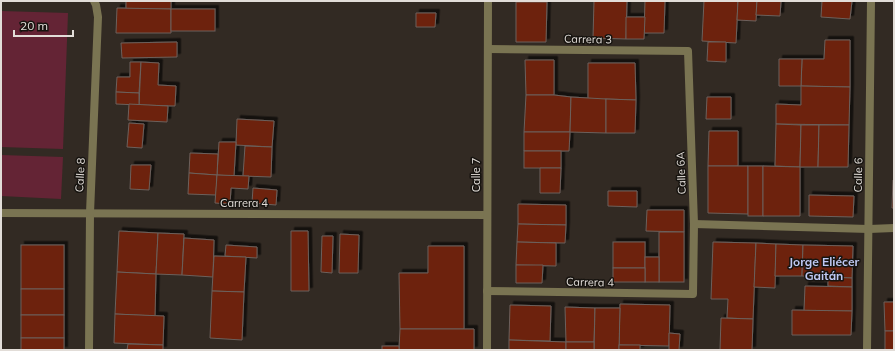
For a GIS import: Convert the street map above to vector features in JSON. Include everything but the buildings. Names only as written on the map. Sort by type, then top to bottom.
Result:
[{"type":"street","name":"Calle 8","points":[[90,350],[90,213],[98,17],[94,1]]},
{"type":"street","name":"Calle 7","points":[[487,350],[488,1]]},
{"type":"street","name":"Calle 6","points":[[867,350],[871,1]]},
{"type":"street","name":"Carrera 3","points":[[488,49],[688,51]]},
{"type":"street","name":"Calle 6A","points":[[688,51],[694,224],[693,294]]},
{"type":"street","name":"Carrera 4","points":[[1,213],[487,215]]},
{"type":"street","points":[[694,224],[869,229],[894,228]]},
{"type":"street","name":"Carrera 4","points":[[487,291],[693,294]]},
{"type":"shaded area","points":[[1,11],[68,13],[63,149],[1,147]]},
{"type":"shaded area","points":[[1,155],[63,157],[61,199],[1,196]]},
{"type":"district","name":"Jorge Eliécer Gaitán","points":[[824,268]]}]
